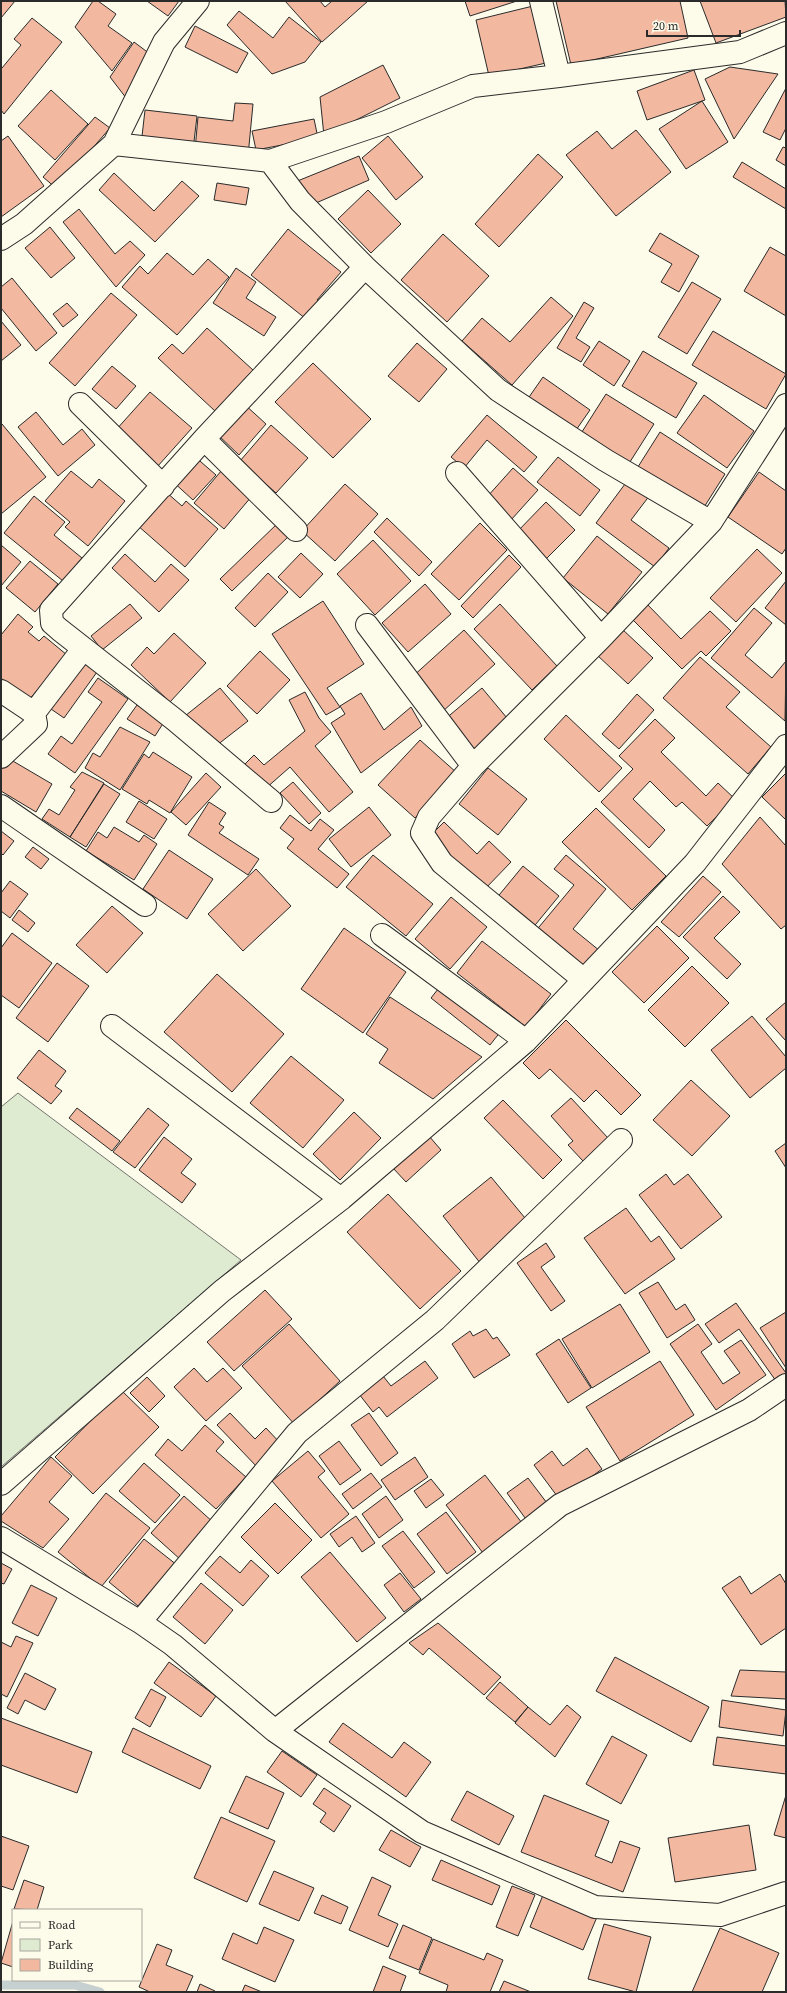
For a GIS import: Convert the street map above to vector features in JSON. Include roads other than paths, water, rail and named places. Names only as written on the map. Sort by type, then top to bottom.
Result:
[{"type":"street","points":[[1,239],[24,224],[114,144],[164,42],[198,1]]},
{"type":"street","points":[[541,1],[559,76]]},
{"type":"street","points":[[114,144],[270,161],[386,122],[473,86],[740,52],[786,33]]},
{"type":"street","points":[[270,161],[300,201],[365,266],[498,390],[605,460],[710,522]]},
{"type":"street","points":[[271,801],[175,720],[83,649],[52,623],[51,610],[204,439],[365,266]]},
{"type":"street","points":[[80,404],[163,486]]},
{"type":"street","points":[[584,980],[442,863],[422,833],[429,817],[473,766],[601,638],[710,522],[786,405]]},
{"type":"street","points":[[204,439],[296,530]]},
{"type":"street","points":[[457,473],[601,638]]},
{"type":"street","points":[[367,626],[473,766]]},
{"type":"street","points":[[34,713],[83,649]]},
{"type":"street","points":[[1,691],[34,713],[36,724],[1,757]]},
{"type":"street","points":[[1,1484],[222,1292],[341,1199],[526,1041],[695,863],[786,746]]},
{"type":"street","points":[[1,806],[145,905]]},
{"type":"street","points":[[382,935],[526,1041]]},
{"type":"street","points":[[112,1026],[341,1199]]},
{"type":"street","points":[[140,1622],[297,1432],[435,1320],[621,1140]]},
{"type":"street","points":[[275,1731],[560,1505],[749,1410],[786,1385]]},
{"type":"street","points":[[1,1538],[140,1622],[173,1645],[275,1731],[422,1832],[595,1907],[720,1915],[786,1893]]},
{"type":"waterway","points":[[1,1985],[75,1985],[100,1992]]}]
